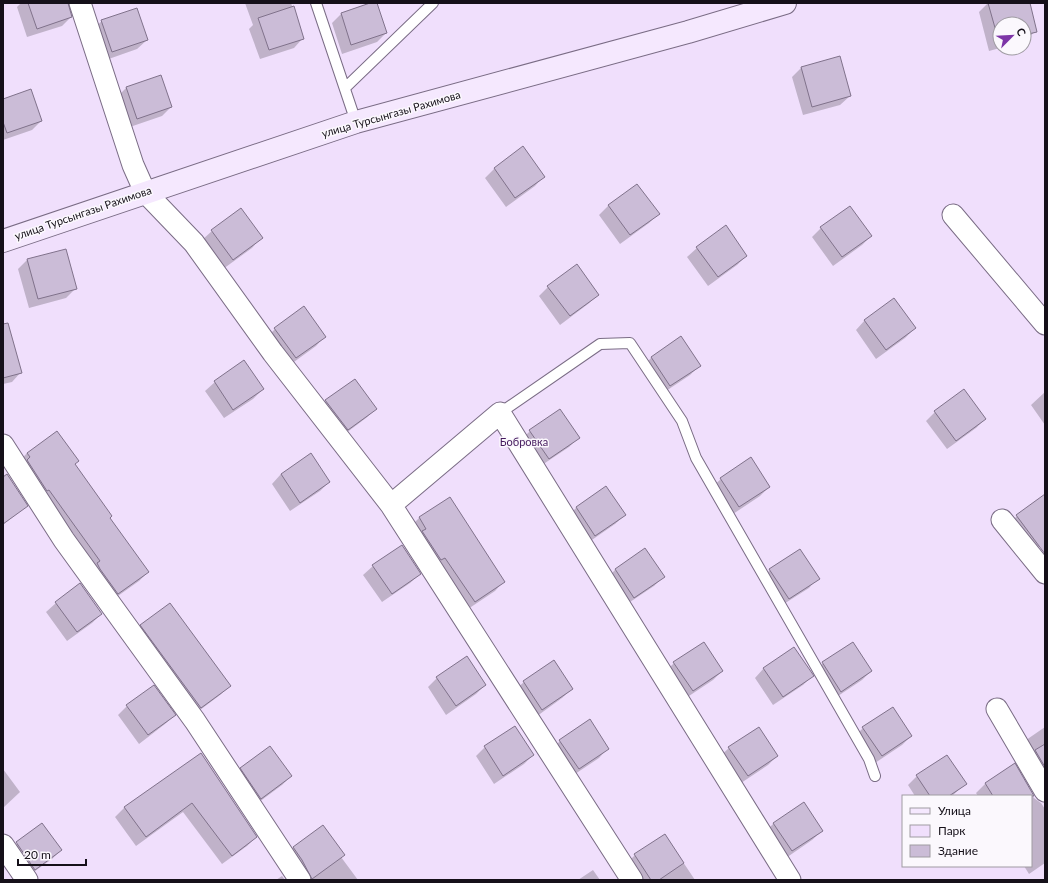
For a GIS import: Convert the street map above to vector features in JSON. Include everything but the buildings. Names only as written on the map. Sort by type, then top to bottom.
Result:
[{"type":"street","points":[[80,3],[133,165],[146,192],[194,243],[273,353],[391,505],[632,880]]},
{"type":"street","name":"улица Турсынгазы Рахимова","points":[[3,241],[356,122],[688,32],[741,10],[785,3]]},
{"type":"street","points":[[953,215],[1045,324]]},
{"type":"street","points":[[391,505],[500,413],[790,880]]},
{"type":"street","points":[[3,445],[64,540],[195,722],[300,880]]},
{"type":"street","points":[[1002,520],[1045,573]]},
{"type":"street","points":[[997,709],[1045,791]]},
{"type":"street","points":[[3,845],[27,880]]},
{"type":"lane","points":[[316,3],[356,122]]},
{"type":"lane","points":[[345,88],[433,3]]},
{"type":"lane","points":[[500,413],[600,344],[630,344],[682,421],[696,458],[869,759],[875,776]]},
{"type":"green space","name":"Бобровка","points":[[3,3],[1045,3],[1045,880],[3,880]]}]
